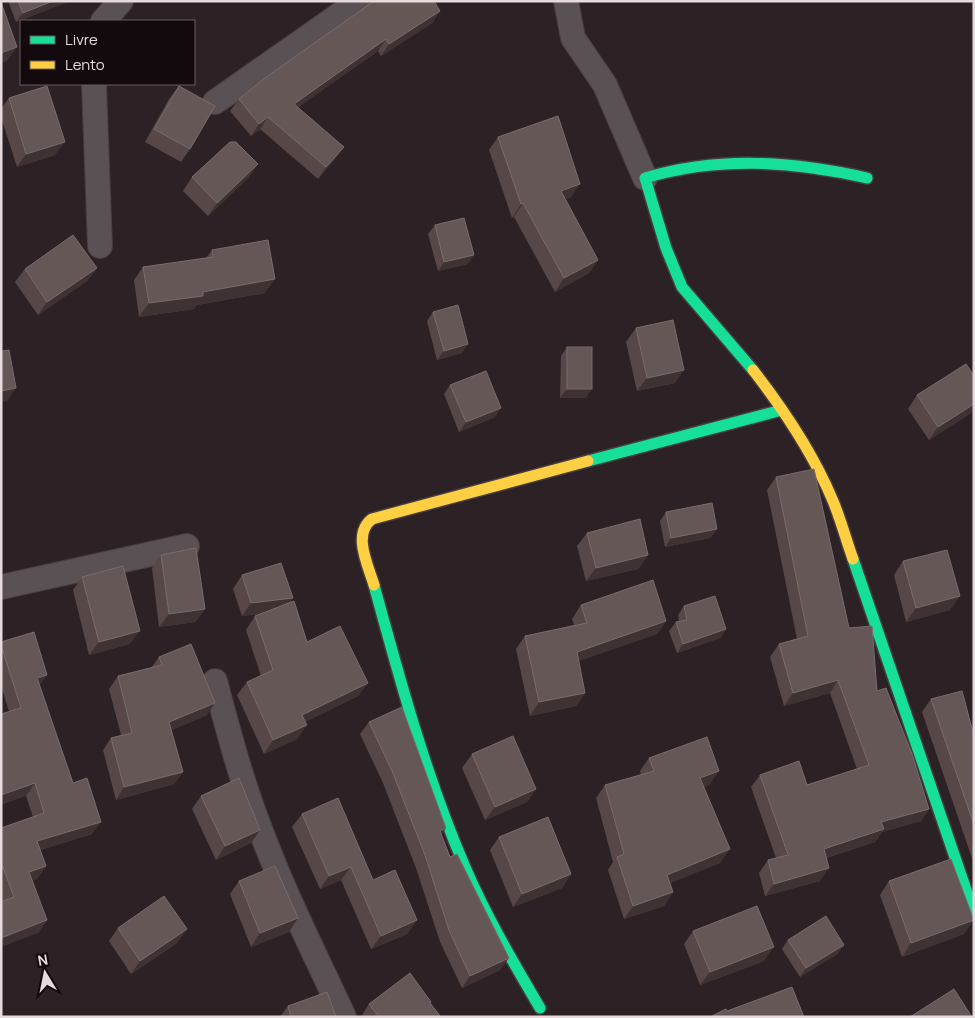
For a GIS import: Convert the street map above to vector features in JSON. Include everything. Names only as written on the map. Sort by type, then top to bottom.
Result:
[{"type":"street","points":[[104,20],[121,1]]},
{"type":"street","points":[[215,102],[359,1]]},
{"type":"street","points":[[566,1],[573,38],[605,85],[645,178],[669,258],[682,286],[698,309],[742,355],[782,410],[814,463],[833,501],[974,913]]},
{"type":"street","points":[[94,85],[100,246]]},
{"type":"street","points":[[645,178],[670,169],[713,164],[763,163],[832,169],[867,178]]},
{"type":"street","points":[[540,1008],[493,925],[465,867],[440,800],[392,650],[363,546],[361,536],[363,527],[377,516],[782,410]]},
{"type":"street","points":[[1,587],[187,546]]},
{"type":"street","points":[[215,681],[229,736],[259,826],[284,890],[344,1017]]},
{"type":"building","points":[[18,1],[53,1],[23,13]]},
{"type":"building","points":[[374,1],[434,1],[440,11],[389,44],[386,39],[294,104],[344,147],[326,167],[268,117],[259,124],[239,99],[265,78]]},
{"type":"building","points":[[1,5],[17,47],[1,53]]},
{"type":"building","points":[[47,86],[65,142],[26,154],[9,98]]},
{"type":"building","points":[[179,86],[215,106],[190,149],[154,129]]},
{"type":"building","points":[[558,116],[580,184],[561,191],[598,260],[564,278],[523,203],[521,204],[498,137]]},
{"type":"building","points":[[230,142],[236,142],[258,164],[217,203],[192,177]]},
{"type":"building","points":[[464,218],[474,255],[444,262],[435,225]]},
{"type":"building","points":[[73,235],[97,268],[47,302],[25,269]]},
{"type":"building","points":[[268,240],[275,279],[203,292],[203,296],[149,303],[143,267],[213,257],[212,250]]},
{"type":"building","points":[[458,305],[468,344],[444,351],[433,312]]},
{"type":"building","points":[[673,320],[684,370],[647,378],[636,328]]},
{"type":"building","points":[[567,347],[592,347],[592,389],[567,389]]},
{"type":"building","points":[[9,350],[16,388],[1,391],[1,351]]},
{"type":"building","points":[[966,364],[974,376],[974,404],[938,427],[917,395]]},
{"type":"building","points":[[486,371],[501,408],[466,422],[450,385]]},
{"type":"building","points":[[814,469],[849,628],[872,626],[877,691],[886,688],[912,754],[929,809],[881,822],[884,829],[824,849],[829,868],[774,884],[768,860],[788,855],[760,775],[799,761],[807,785],[869,765],[838,680],[793,693],[779,644],[808,636],[776,477]]},
{"type":"building","points":[[712,503],[717,529],[671,538],[666,512]]},
{"type":"building","points":[[640,519],[648,555],[596,568],[587,533]]},
{"type":"building","points":[[196,548],[205,609],[169,614],[161,555]]},
{"type":"building","points":[[947,550],[960,596],[916,608],[903,561]]},
{"type":"building","points":[[281,563],[293,598],[251,603],[242,575]]},
{"type":"building","points":[[123,566],[140,631],[99,642],[82,577]]},
{"type":"building","points":[[653,580],[666,621],[577,652],[585,693],[539,702],[525,636],[587,623],[581,605]]},
{"type":"building","points":[[715,596],[726,629],[683,644],[676,622],[687,620],[684,606]]},
{"type":"building","points":[[294,601],[307,642],[340,626],[368,683],[302,715],[307,725],[273,740],[247,682],[273,670],[255,616]]},
{"type":"building","points":[[34,632],[47,675],[37,678],[73,783],[87,778],[101,822],[37,841],[46,866],[29,872],[47,920],[1,938],[1,902],[14,897],[1,862],[1,828],[44,813],[35,783],[1,795],[1,714],[21,708],[1,642]]},
{"type":"building","points":[[191,644],[215,703],[169,722],[183,772],[124,787],[111,738],[132,733],[118,676],[162,665],[159,657]]},
{"type":"building","points":[[962,691],[974,736],[974,825],[931,699]]},
{"type":"building","points":[[402,707],[446,828],[440,831],[450,857],[457,854],[509,958],[470,976],[449,930],[425,855],[392,771],[369,722]]},
{"type":"building","points":[[513,736],[536,789],[495,807],[472,754]]},
{"type":"building","points":[[707,737],[719,771],[700,778],[730,849],[667,875],[673,892],[633,906],[617,857],[624,854],[605,785],[654,771],[649,758]]},
{"type":"building","points":[[239,778],[260,830],[225,846],[201,796]]},
{"type":"building","points":[[338,798],[373,880],[395,870],[417,920],[381,936],[351,867],[329,876],[302,814]]},
{"type":"building","points":[[548,817],[571,874],[522,894],[499,837]]},
{"type":"building","points":[[951,859],[974,920],[911,943],[889,881]]},
{"type":"building","points":[[275,866],[298,918],[260,933],[239,881]]},
{"type":"building","points":[[164,896],[187,929],[140,961],[118,928]]},
{"type":"building","points":[[757,906],[774,947],[710,972],[693,931]]},
{"type":"building","points":[[826,916],[844,945],[806,968],[788,940]]},
{"type":"building","points":[[410,973],[441,1017],[379,1017],[369,1004]]},
{"type":"building","points":[[792,987],[804,1017],[710,1017],[726,1009],[727,1011]]},
{"type":"building","points":[[954,989],[972,1017],[910,1017]]},
{"type":"building","points":[[327,992],[336,1017],[291,1017],[288,1006]]},
{"type":"traffic: fast","points":[[753,370],[682,287],[666,248],[645,178],[700,166],[756,163],[811,168],[867,178]]},
{"type":"traffic: fast","points":[[588,461],[782,410]]},
{"type":"traffic: fast","points":[[853,559],[974,913]]},
{"type":"traffic: fast","points":[[374,585],[415,728],[451,833],[482,903],[540,1008]]},
{"type":"traffic: slow","points":[[753,370],[787,417],[817,467],[836,508],[853,559]]},
{"type":"traffic: slow","points":[[374,585],[365,559],[362,541],[366,525],[372,519],[588,461]]}]
